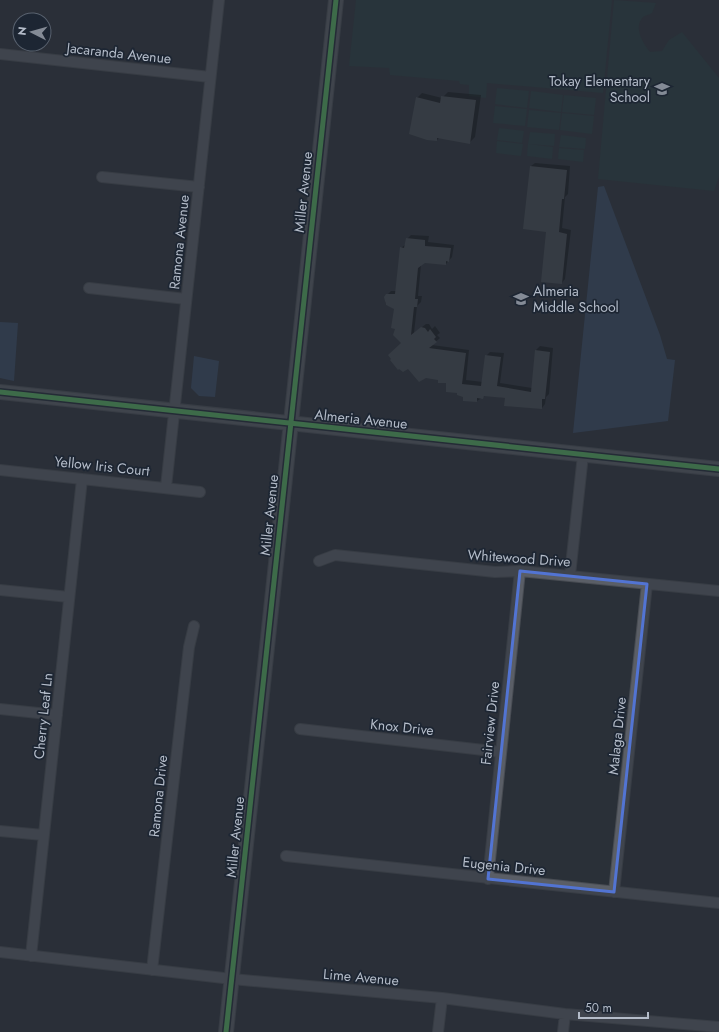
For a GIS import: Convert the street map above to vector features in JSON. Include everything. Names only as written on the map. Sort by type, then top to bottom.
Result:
[{"type":"street","name":"Ramona Avenue","points":[[166,487],[219,0]]},
{"type":"street","name":"Miller Avenue","points":[[226,1032],[336,0]]},
{"type":"street","name":"Jacaranda Avenue","points":[[0,54],[210,77]]},
{"type":"street","points":[[102,177],[199,187]]},
{"type":"street","points":[[89,288],[186,299]]},
{"type":"street","name":"Almeria Avenue","points":[[0,392],[719,470]]},
{"type":"street","points":[[570,575],[583,455]]},
{"type":"street","name":"Yellow Iris Court","points":[[0,470],[166,487],[200,492]]},
{"type":"street","name":"Cherry Leaf Ln","points":[[31,956],[82,478]]},
{"type":"street","name":"Whitewood Drive","points":[[319,561],[335,556],[495,572],[520,571],[570,575],[719,591]]},
{"type":"street","name":"Fairview Drive","points":[[488,878],[520,571]]},
{"type":"street","name":"Malaga Drive","points":[[614,892],[647,584]]},
{"type":"street","points":[[0,590],[69,597]]},
{"type":"street","name":"Ramona Drive","points":[[152,970],[189,647],[194,626]]},
{"type":"street","points":[[0,709],[57,716]]},
{"type":"street","name":"Knox Drive","points":[[300,729],[501,752]]},
{"type":"street","points":[[0,831],[43,835]]},
{"type":"street","name":"Eugenia Drive","points":[[286,856],[719,903]]},
{"type":"street","name":"Lime Avenue","points":[[0,952],[232,979],[442,998],[565,1014],[719,1027]]},
{"type":"street","points":[[438,1032],[442,998]]},
{"type":"street","points":[[563,1032],[565,1014]]},
{"type":"highlighted area","points":[[520,571],[647,584],[614,892],[488,879]]},
{"type":"green space","points":[[356,0],[612,0],[603,93],[487,83],[486,98],[469,96],[469,85],[460,84],[459,81],[390,75],[389,68],[349,66]]},
{"type":"green space","name":"Tokay Elementary School","points":[[614,0],[656,3],[652,13],[643,17],[639,26],[642,40],[650,52],[662,51],[669,40],[682,32],[719,78],[719,176],[714,191],[598,179]]},
{"type":"green space","points":[[497,88],[529,91],[527,108],[495,104]]},
{"type":"green space","points":[[531,91],[563,95],[561,112],[529,108]]},
{"type":"green space","points":[[564,95],[596,98],[594,115],[562,112]]},
{"type":"green space","points":[[495,106],[527,109],[525,126],[493,123]]},
{"type":"green space","points":[[529,110],[561,113],[559,130],[527,127]]},
{"type":"green space","points":[[562,113],[594,116],[592,134],[560,130]]},
{"type":"green space","points":[[499,128],[524,131],[522,143],[497,140]]},
{"type":"green space","points":[[530,132],[555,134],[554,146],[528,144]]},
{"type":"green space","points":[[561,135],[586,138],[585,149],[559,147]]},
{"type":"green space","points":[[497,141],[523,144],[521,156],[496,153]]},
{"type":"green space","points":[[528,144],[553,147],[552,159],[527,156]]},
{"type":"green space","points":[[559,148],[584,150],[583,162],[558,159]]},
{"type":"water","points":[[604,186],[660,335],[667,359],[675,360],[668,421],[573,433],[598,187]]},
{"type":"water","points":[[0,322],[18,323],[14,381],[0,378]]},
{"type":"water","points":[[194,356],[219,361],[215,397],[199,396],[191,388]]},
{"type":"building","points":[[441,96],[476,100],[470,144],[437,138],[437,141],[427,140],[409,134],[416,97],[440,103]]},
{"type":"building","points":[[530,166],[567,170],[564,199],[562,199],[559,232],[567,234],[562,284],[541,282],[546,232],[523,229]]},
{"type":"building","points":[[406,238],[425,240],[425,246],[451,248],[449,262],[446,261],[446,265],[425,263],[418,268],[415,299],[418,299],[417,307],[414,307],[411,335],[421,327],[425,328],[428,332],[430,329],[436,337],[434,339],[437,342],[429,348],[466,353],[462,384],[481,386],[485,355],[501,357],[497,386],[531,392],[535,350],[550,352],[545,399],[542,399],[542,409],[504,406],[505,398],[484,396],[483,399],[477,398],[477,402],[463,401],[463,397],[457,395],[457,393],[446,392],[446,383],[438,383],[438,380],[426,378],[419,382],[408,369],[403,372],[399,369],[398,370],[390,360],[391,359],[388,355],[401,343],[393,335],[395,329],[391,328],[394,309],[386,305],[384,297],[386,294],[395,294],[400,247],[404,248]]},
{"type":"cycle path","points":[[226,1032],[336,0]]},
{"type":"cycle path","points":[[0,392],[719,469]]},
{"type":"place","name":"Tokay Elementary School","points":[[662,89]]},
{"type":"place","name":"Almeria Middle School","points":[[521,299]]}]
